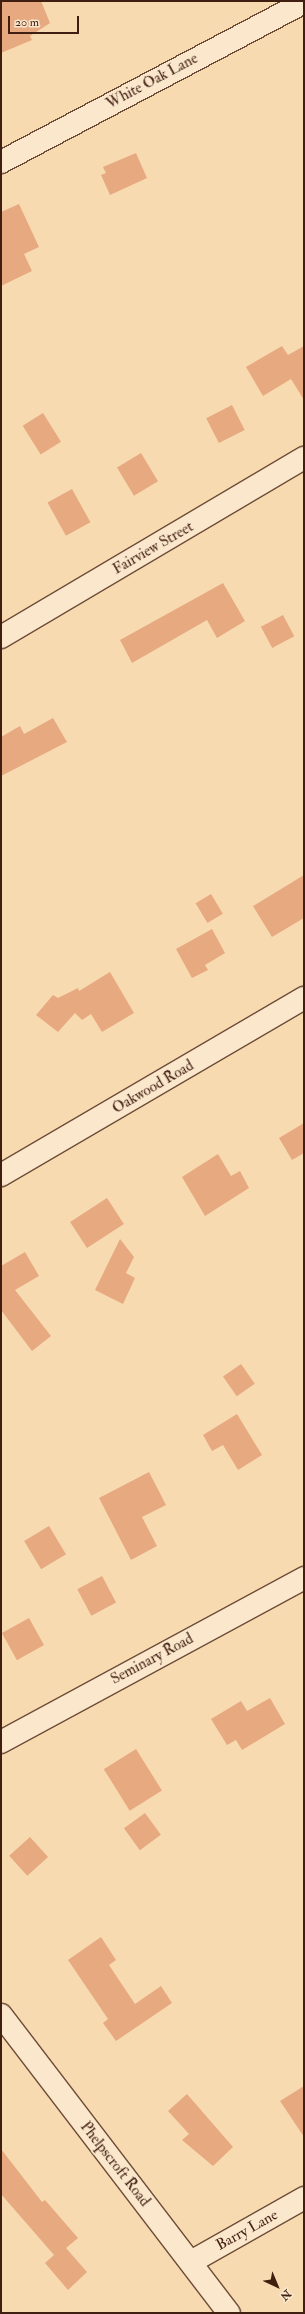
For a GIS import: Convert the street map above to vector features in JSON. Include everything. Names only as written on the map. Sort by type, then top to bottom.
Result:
[{"type":"street","name":"White Oak Lane","points":[[1,162],[304,2]]},
{"type":"street","name":"Fairview Street","points":[[1,637],[304,458]]},
{"type":"street","name":"Oakwood Road","points":[[1,1175],[304,998]]},
{"type":"street","name":"Seminary Road","points":[[1,1742],[304,1578]]},
{"type":"street","name":"Phelpscroft Road","points":[[1,2015],[229,2313]]},
{"type":"street","name":"Barry Lane","points":[[191,2262],[304,2198]]},
{"type":"building","points":[[1,1],[41,1],[50,23],[30,36],[32,40],[1,53]]},
{"type":"building","points":[[136,153],[147,178],[110,195],[101,175],[106,173],[103,167]]},
{"type":"building","points":[[19,204],[39,247],[24,254],[32,271],[1,286],[1,212]]},
{"type":"building","points":[[282,346],[288,355],[304,346],[304,400],[291,379],[263,396],[246,367]]},
{"type":"building","points":[[232,405],[245,430],[219,443],[206,418]]},
{"type":"building","points":[[43,413],[61,442],[41,455],[23,426]]},
{"type":"building","points":[[141,453],[158,481],[134,496],[117,467]]},
{"type":"building","points":[[72,489],[90,522],[66,536],[48,503]]},
{"type":"building","points":[[223,583],[245,621],[217,638],[207,620],[132,663],[120,640]]},
{"type":"building","points":[[283,615],[294,636],[272,648],[261,627]]},
{"type":"building","points":[[53,718],[67,742],[1,776],[1,737],[20,726],[24,734]]},
{"type":"building","points":[[304,875],[304,918],[272,937],[253,906]]},
{"type":"building","points":[[211,894],[223,914],[207,923],[196,903]]},
{"type":"building","points":[[212,929],[225,953],[205,965],[208,970],[192,978],[176,949]]},
{"type":"building","points":[[110,972],[134,1013],[102,1032],[91,1014],[82,1020],[75,1013],[58,1032],[36,1015],[53,995],[58,998],[78,988],[79,991]]},
{"type":"building","points":[[304,1123],[304,1153],[292,1160],[279,1138]]},
{"type":"building","points":[[218,1154],[231,1176],[240,1171],[249,1188],[205,1216],[182,1177]]},
{"type":"building","points":[[107,1198],[124,1224],[87,1248],[70,1222]]},
{"type":"building","points":[[120,1239],[134,1257],[126,1273],[135,1278],[123,1304],[95,1290]]},
{"type":"building","points":[[25,1252],[39,1276],[15,1290],[51,1336],[32,1351],[1,1310],[1,1266]]},
{"type":"building","points":[[241,1364],[255,1384],[237,1396],[223,1377]]},
{"type":"building","points":[[237,1414],[262,1455],[238,1470],[223,1445],[212,1451],[203,1435]]},
{"type":"building","points":[[149,1472],[166,1505],[142,1517],[157,1546],[131,1560],[99,1498]]},
{"type":"building","points":[[49,1526],[66,1554],[41,1569],[24,1541]]},
{"type":"building","points":[[102,1576],[116,1602],[91,1616],[77,1589]]},
{"type":"building","points":[[29,1618],[44,1645],[17,1660],[2,1633]]},
{"type":"building","points":[[270,1698],[285,1724],[242,1750],[236,1740],[227,1745],[211,1719],[241,1701],[247,1711]]},
{"type":"building","points":[[136,1749],[162,1791],[130,1811],[104,1769]]},
{"type":"building","points":[[145,1813],[161,1835],[140,1850],[124,1828]]},
{"type":"building","points":[[30,1837],[48,1857],[27,1876],[9,1856]]},
{"type":"building","points":[[101,1937],[116,1960],[109,1965],[135,2004],[161,1986],[172,2003],[116,2041],[103,2023],[108,2019],[68,1960]]},
{"type":"building","points":[[304,2086],[304,2137],[280,2101]]},
{"type":"building","points":[[187,2094],[233,2147],[213,2166],[182,2140],[189,2134],[168,2111]]},
{"type":"building","points":[[1,2149],[42,2202],[45,2200],[78,2238],[66,2248],[87,2272],[68,2290],[45,2263],[54,2255],[1,2194]]}]
